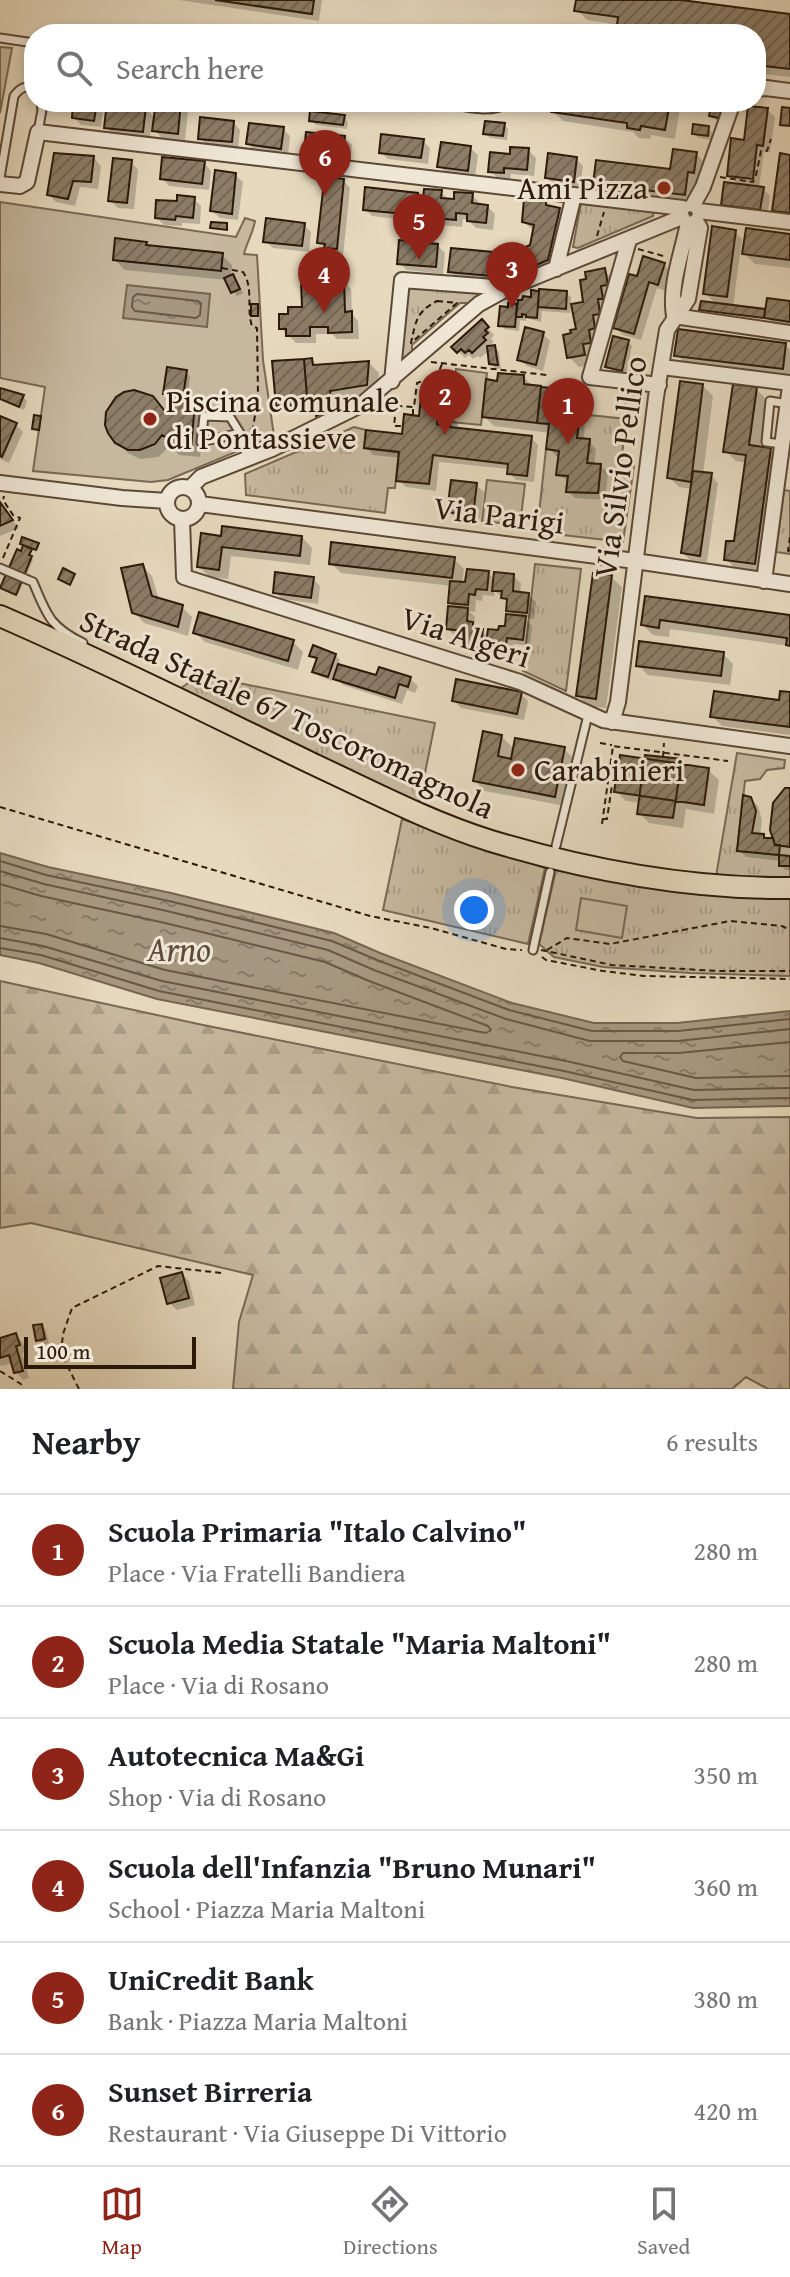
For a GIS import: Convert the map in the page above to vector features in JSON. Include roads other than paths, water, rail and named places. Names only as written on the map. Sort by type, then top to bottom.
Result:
[{"type":"main road","name":"Strada Statale 67 Toscoromagnola","points":[[0,616],[347,780],[489,840],[570,862],[665,879],[742,888],[790,888]]},
{"type":"street","points":[[766,88],[790,91]]},
{"type":"street","name":"Via Silvio Pellico","points":[[608,721],[618,702],[659,385],[667,330],[674,316],[673,285],[690,214],[729,112]]},
{"type":"street","points":[[0,181],[20,186],[27,182],[38,132],[574,195],[690,214],[790,222]]},
{"type":"street","points":[[556,269],[574,195]]},
{"type":"street","points":[[190,488],[201,477],[272,449],[361,405],[388,388],[479,304],[508,288],[631,244],[690,214]]},
{"type":"street","points":[[631,244],[590,377],[659,385]]},
{"type":"street","points":[[388,388],[402,280],[508,288]]},
{"type":"street","points":[[674,316],[790,333]]},
{"type":"street","points":[[662,367],[790,385],[764,581]]},
{"type":"street","points":[[177,487],[190,488],[196,493],[200,504],[195,514],[182,519],[172,515],[167,501],[170,492],[177,487]]},
{"type":"street","points":[[2,488],[167,501]]},
{"type":"street","name":"Via Parigi","points":[[200,504],[790,584]]},
{"type":"street","name":"Via Algeri","points":[[182,519],[184,577],[520,682],[588,715],[608,721],[790,746]]},
{"type":"lane","points":[[0,38],[24,42]]},
{"type":"lane","points":[[0,181],[14,96],[24,88]]},
{"type":"lane","points":[[38,132],[42,112]]},
{"type":"lane","points":[[240,433],[201,442],[204,416],[230,417],[240,433],[247,458]]},
{"type":"lane","points":[[0,568],[33,582],[49,619],[86,644]]},
{"type":"lane","points":[[113,658],[127,664],[137,679]]},
{"type":"lane","points":[[556,846],[588,715]]},
{"type":"lane","points":[[533,950],[550,872]]},
{"type":"water","points":[[127,285],[210,294],[207,327],[123,318]]},
{"type":"water","name":"Arno","points":[[0,853],[48,867],[334,933],[512,1003],[594,1023],[677,1023],[790,1011],[790,1106],[693,1108],[562,1078],[157,999],[39,963],[0,955]]},
{"type":"place","name":"Ami Pizza","points":[[664,188]]},
{"type":"place","name":"Sunset Birreria","points":[[325,196]]},
{"type":"place","name":"UniCredit Bank","points":[[419,260]]},
{"type":"place","name":"Autotecnica Ma&Gi","points":[[512,308]]},
{"type":"place","name":"Scuola dell'Infanzia \"Bruno Munari\"","points":[[324,313]]},
{"type":"place","name":"Piscina comunale di Pontassieve","points":[[150,419]]},
{"type":"place","name":"Scuola Media Statale \"Maria Maltoni\"","points":[[445,435]]},
{"type":"place","name":"Scuola Primaria \"Italo Calvino\"","points":[[568,444]]},
{"type":"place","name":"Carabinieri","points":[[518,770]]}]
